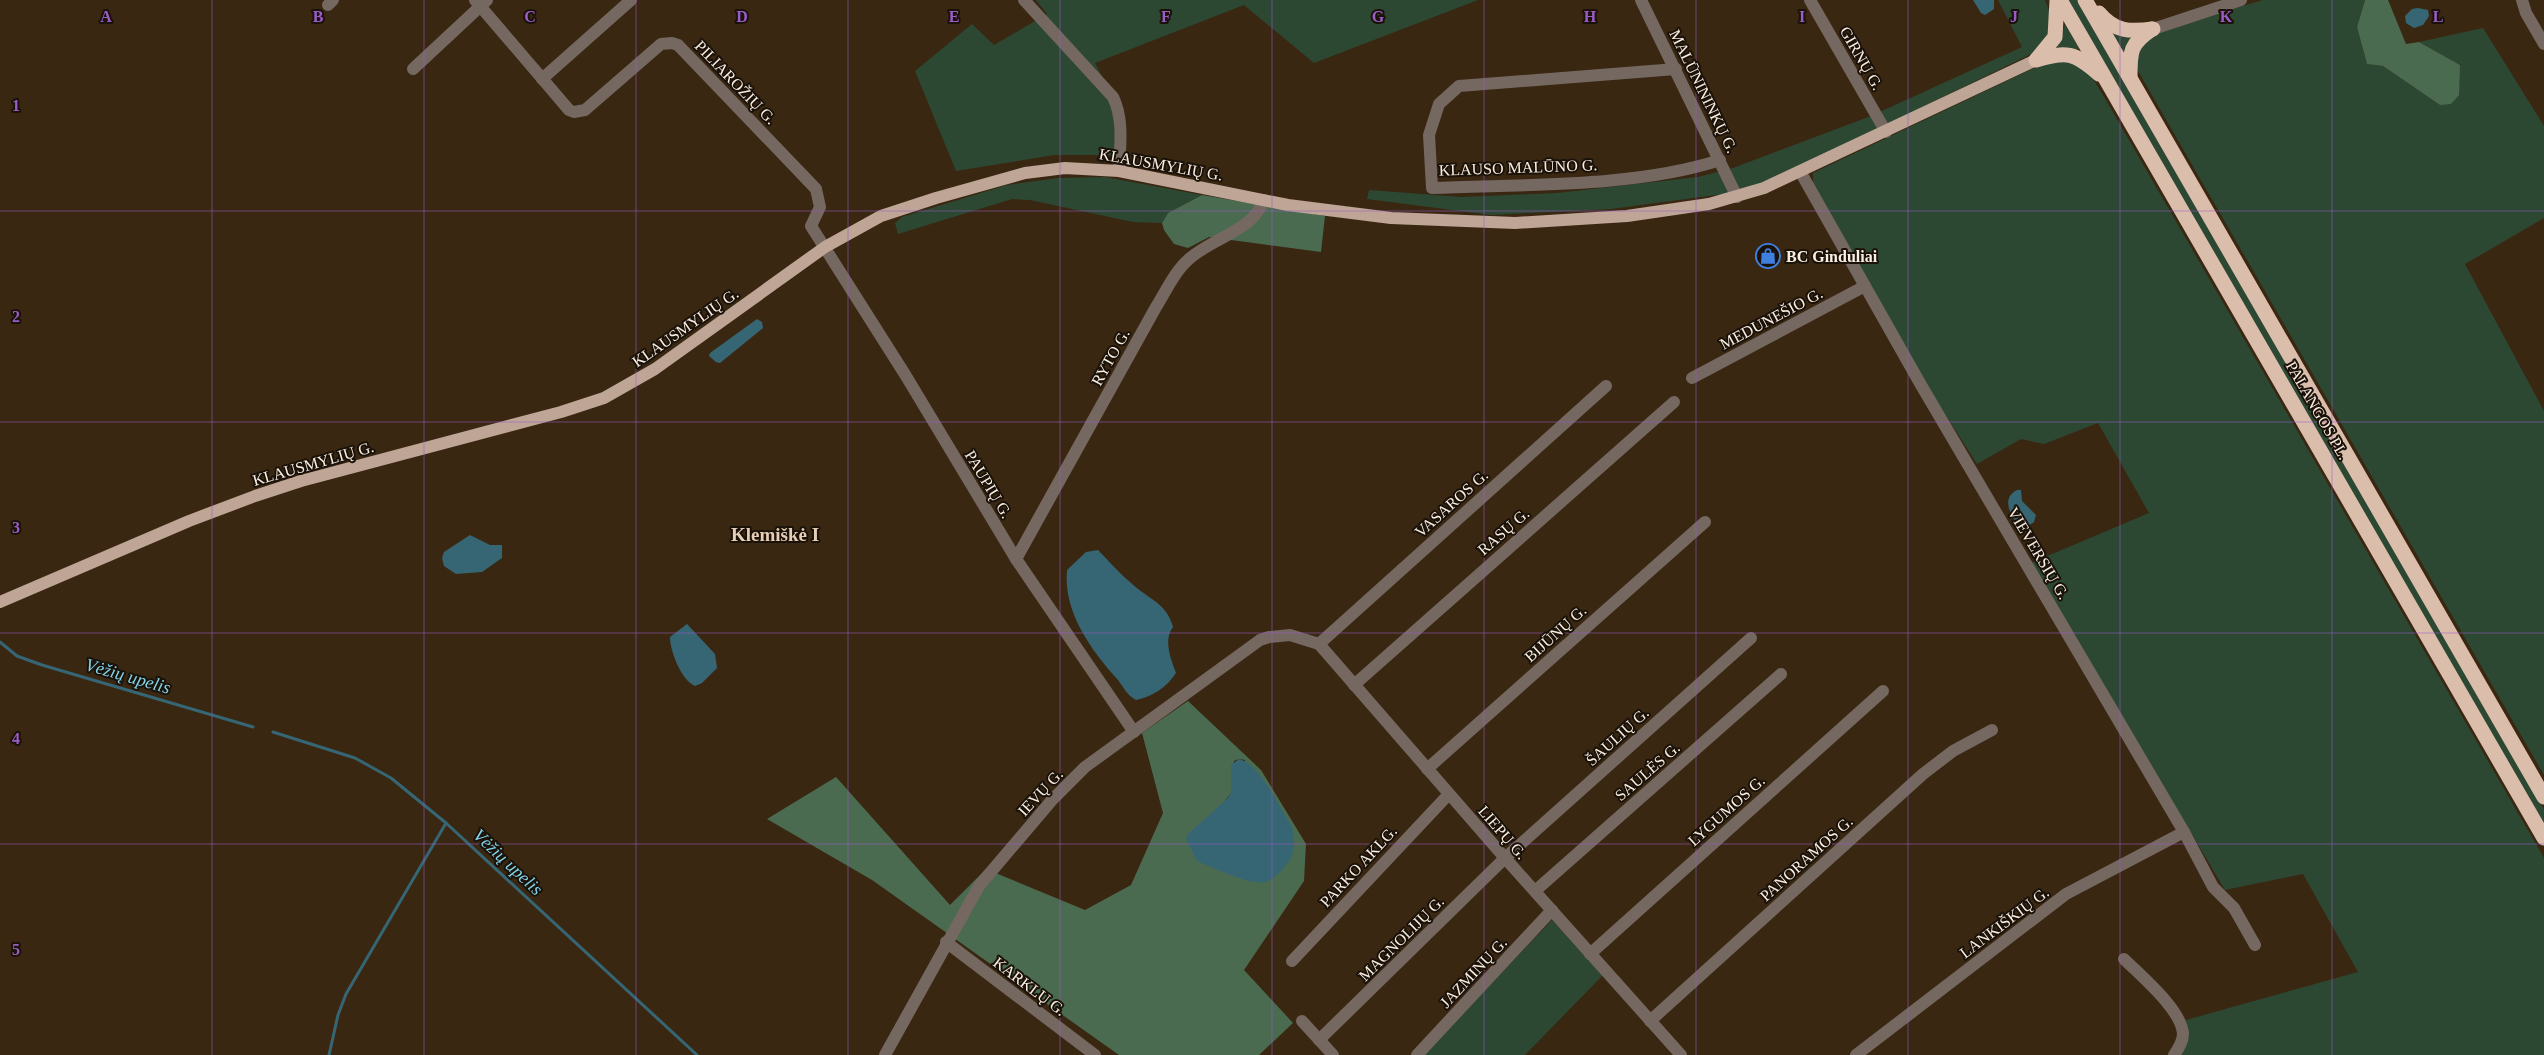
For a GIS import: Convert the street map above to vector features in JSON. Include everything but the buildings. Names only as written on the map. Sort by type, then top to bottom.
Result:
[{"type":"highway","points":[[2036,60],[2055,37],[2058,0]]},
{"type":"highway","name":"PALANGOS PL.","points":[[2058,0],[2110,84],[2544,838]]},
{"type":"highway","points":[[2086,0],[2113,27],[2127,31],[2153,29]]},
{"type":"highway","name":"PALANGOS PL.","points":[[2086,0],[2544,797]]},
{"type":"highway","points":[[2130,78],[2130,58],[2134,44],[2153,29]]},
{"type":"highway","points":[[2036,60],[2057,54],[2078,56],[2110,84]]},
{"type":"main road","name":"KLAUSMYLIŲ G.","points":[[0,602],[181,525],[255,496],[310,479],[561,412],[604,398],[662,364],[825,247],[881,216],[1004,178],[1065,168],[1119,171],[1264,200],[1391,218],[1515,223],[1574,221],[1679,210],[1738,197],[1801,173],[2036,60]]},
{"type":"street","points":[[542,79],[631,0]]},
{"type":"street","points":[[1024,0],[1113,97],[1119,109],[1120,118],[1119,171]]},
{"type":"street","name":"MALŪNININKŲ G.","points":[[1641,0],[1738,197]]},
{"type":"street","name":"GIRNŲ G.","points":[[1810,0],[1886,132]]},
{"type":"street","points":[[2153,29],[2241,0]]},
{"type":"street","points":[[2522,0],[2526,13],[2544,44]]},
{"type":"street","points":[[413,69],[481,2]]},
{"type":"street","name":"PILIAROŽIŲ G.","points":[[481,2],[569,110],[580,112],[661,44],[672,43],[678,45],[816,189],[820,207],[811,226],[825,247]]},
{"type":"street","name":"KLAUSO MALŪNO G.","points":[[1676,69],[1459,86],[1439,104],[1429,135],[1432,188],[1603,181],[1696,168],[1720,160]]},
{"type":"street","name":"VIEVERSIŲ G.","points":[[1801,173],[2092,678],[2184,832],[2213,887],[2234,908],[2255,945]]},
{"type":"street","name":"RYTO G.","points":[[1016,559],[1179,269],[1196,253],[1254,218],[1264,200]]},
{"type":"street","name":"PAUPIŲ G.","points":[[825,247],[1016,559],[1134,732]]},
{"type":"street","name":"MEDUNEŠIO G.","points":[[1692,378],[1865,286]]},
{"type":"street","name":"VASAROS G.","points":[[1318,644],[1606,386]]},
{"type":"street","name":"RASŲ G.","points":[[1354,685],[1674,402]]},
{"type":"street","name":"BIJŪNŲ G.","points":[[1427,769],[1705,522]]},
{"type":"street","name":"IEVŲ G.","points":[[884,1055],[979,886],[1052,800],[1085,767],[1260,640],[1281,635],[1298,637]]},
{"type":"street","name":"LIEPŲ G.","points":[[1298,637],[1318,644],[1505,858],[1681,1055]]},
{"type":"street","name":"ŠAULIŲ G.","points":[[1505,858],[1750,638]]},
{"type":"street","name":"SAULĖS G.","points":[[1535,891],[1781,674]]},
{"type":"street","name":"LYGUMOS G.","points":[[1590,954],[1883,691]]},
{"type":"street","name":"PANORAMOS G.","points":[[1650,1021],[1923,774],[1953,750],[1992,730]]},
{"type":"street","name":"PARKO AKLG.","points":[[1292,961],[1449,794]]},
{"type":"street","name":"LANKIŠKIŲ G.","points":[[1856,1055],[2066,894],[2184,832]]},
{"type":"street","name":"MAGNOLIJŲ G.","points":[[1324,1049],[1505,858]]},
{"type":"street","name":"JAZMINŲ G.","points":[[1417,1055],[1552,910]]},
{"type":"street","name":"KARKLŲ G.","points":[[946,942],[1095,1055]]},
{"type":"street","points":[[2124,959],[2167,1003],[2181,1022],[2183,1036],[2174,1055]]},
{"type":"street","points":[[1302,1021],[1324,1049]]},
{"type":"green space","points":[[1036,0],[1478,0],[1314,63],[1244,5],[1095,63],[1113,97],[1120,155],[1054,155],[956,171],[915,71],[972,24],[994,45],[1047,14]]},
{"type":"green space","points":[[1998,0],[2045,0],[2050,13],[2050,26],[2047,38],[2039,50],[1778,178],[1731,193],[1611,209],[1491,215],[1367,199],[1369,190],[1461,197],[1557,193],[1698,177],[1733,168],[1871,116],[2022,47]]},
{"type":"green space","points":[[2068,0],[2077,0],[2544,809],[2544,825]]},
{"type":"green space","points":[[2263,0],[2365,0],[2357,27],[2367,64],[2383,66],[2440,105],[2460,65],[2419,42],[2483,28],[2544,126],[2544,218],[2465,264],[2544,411],[2544,775],[2134,64],[2135,54],[2151,33]]},
{"type":"green space","points":[[2365,0],[2388,0],[2406,44],[2419,42],[2460,65],[2459,95],[2451,104],[2440,105],[2383,66],[2367,64],[2357,27]]},
{"type":"green space","points":[[2065,24],[2079,48],[2077,50],[2057,47]]},
{"type":"green space","points":[[2112,32],[2132,35],[2126,56]]},
{"type":"green space","points":[[2068,59],[2090,74],[2103,95],[2544,858],[2544,1055],[2180,1055],[2189,1035],[2186,1020],[2358,972],[2303,874],[2225,890],[2031,563],[2149,513],[2098,423],[2044,444],[2021,439],[1977,464],[1917,370],[1813,188],[1813,173],[2049,61]]},
{"type":"green space","points":[[1105,177],[1202,195],[1168,213],[1162,223],[1133,222],[1030,200],[1012,199],[898,234],[895,223],[902,217],[1007,185],[1058,178]]},
{"type":"green space","points":[[1202,195],[1325,216],[1321,252],[1209,237],[1188,248],[1174,244],[1164,230],[1162,223],[1168,213]]},
{"type":"green space","points":[[1188,701],[1261,770],[1306,844],[1304,881],[1244,970],[1293,1023],[1259,1055],[1119,1055],[872,880],[767,819],[836,777],[950,905],[986,869],[1085,910],[1131,885],[1163,813],[1142,733]],"holes":[[[1239,759],[1245,760],[1248,880],[1222,805],[1231,793],[1234,761]]]},
{"type":"green space","points":[[1552,920],[1603,975],[1525,1055],[1423,1055]]},
{"type":"water","points":[[1973,0],[1994,0],[1994,9],[1985,15],[1981,13]]},
{"type":"water","points":[[2412,9],[2428,10],[2429,16],[2423,25],[2414,28],[2406,23],[2405,16]]},
{"type":"water","points":[[757,319],[762,322],[763,328],[720,363],[709,356],[710,353]]},
{"type":"water","points":[[2017,490],[2021,490],[2022,501],[2036,515],[2034,522],[2028,526],[2016,522],[2009,509],[2008,500]]},
{"type":"water","points":[[470,535],[490,545],[502,545],[502,558],[482,572],[456,574],[444,566],[442,558],[444,552]]},
{"type":"water","points":[[1098,550],[1137,588],[1162,607],[1173,627],[1168,644],[1176,673],[1164,687],[1142,699],[1136,700],[1130,696],[1098,656],[1081,630],[1069,601],[1067,570],[1086,552]]},
{"type":"water","points":[[687,624],[715,654],[717,668],[702,683],[695,686],[681,672],[670,643],[670,637]]},
{"type":"water","points":[[1239,759],[1247,762],[1261,777],[1291,825],[1294,844],[1291,858],[1279,873],[1268,881],[1253,882],[1197,861],[1186,839],[1188,834],[1228,798],[1231,792],[1231,765]]},
{"type":"waterway","name":"Vėžių upelis","points":[[0,642],[17,656],[42,665],[253,727]]},
{"type":"waterway","name":"Vėžių upelis","points":[[273,732],[355,758],[391,778],[446,823],[697,1055]]},
{"type":"waterway","points":[[329,1055],[338,1015],[346,994],[446,823]]},
{"type":"place","name":"BC Ginduliai","points":[[1768,256]]},
{"type":"district","name":"Klemiškė I","points":[[775,534]]}]
